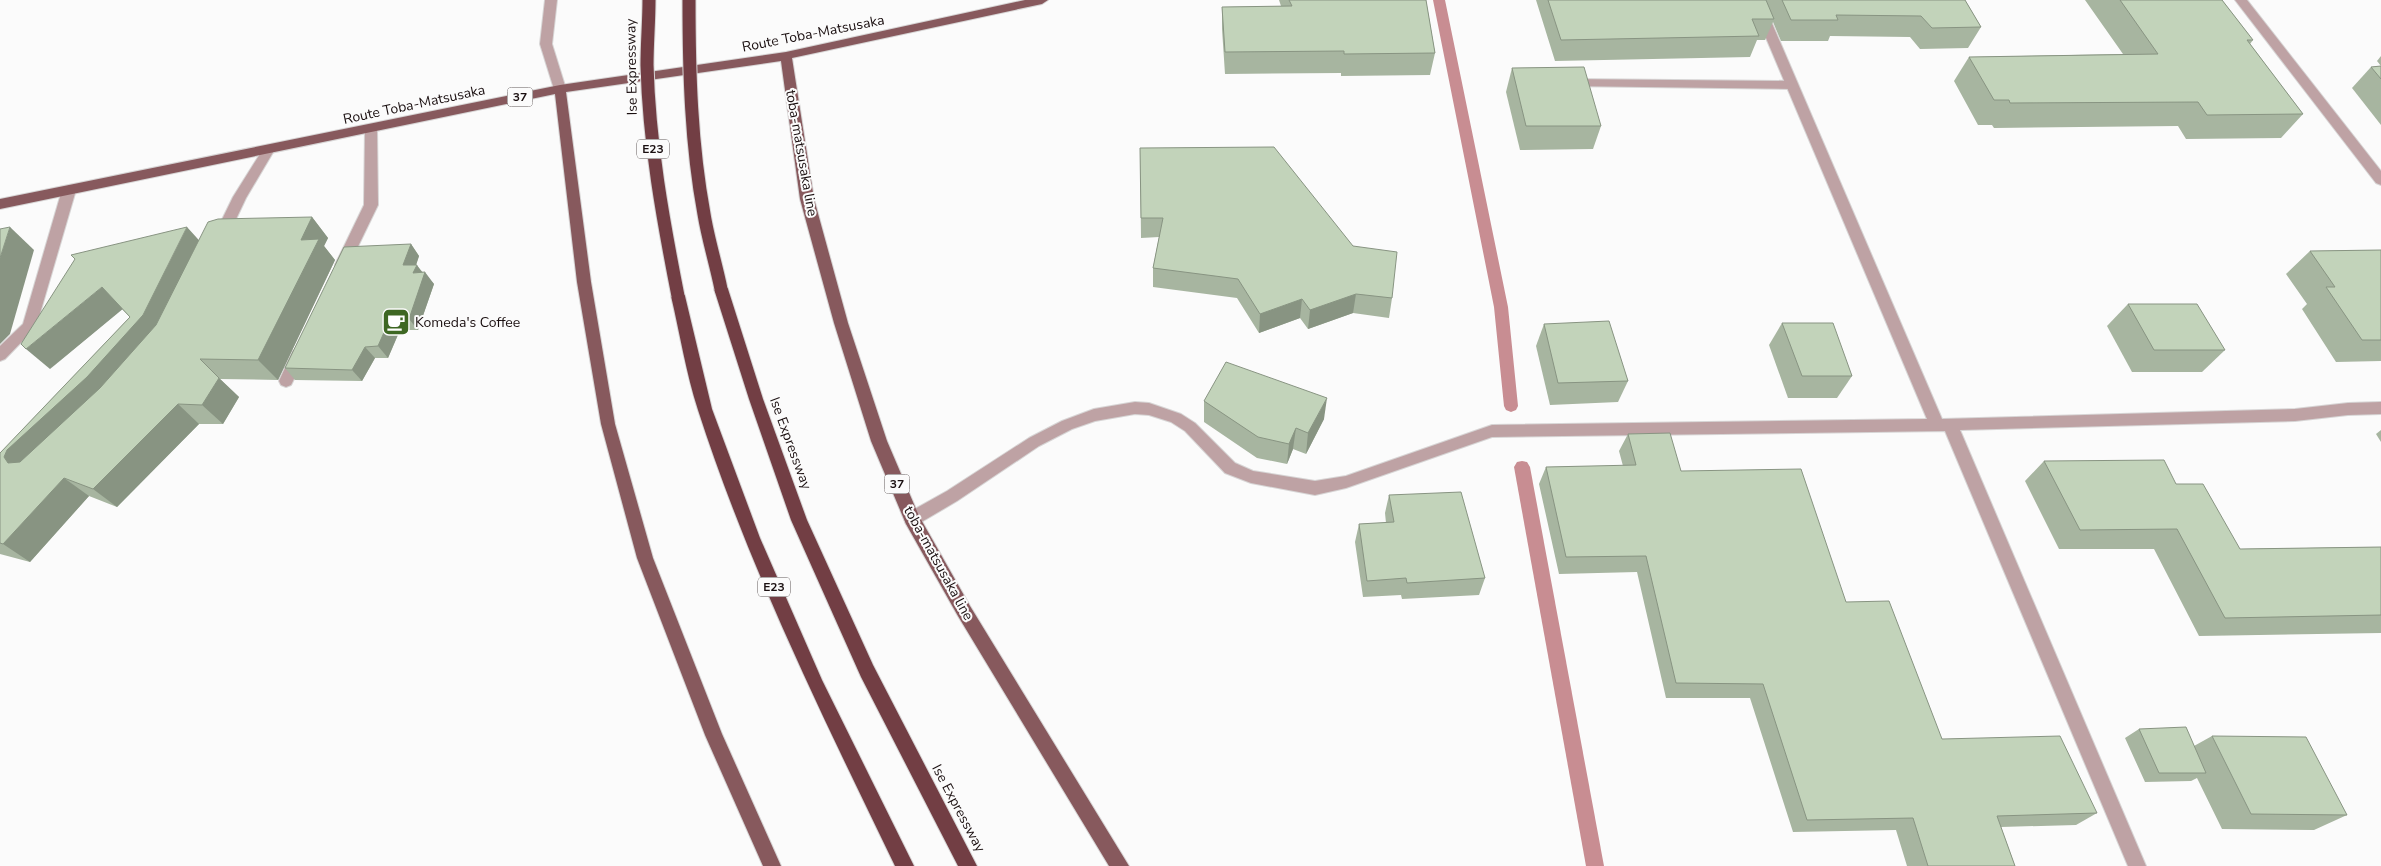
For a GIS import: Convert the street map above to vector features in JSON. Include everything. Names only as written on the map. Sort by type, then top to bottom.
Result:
[{"type":"highway","name":"Ise Expressway","points":[[650,0],[647,63],[652,135],[661,212],[678,296],[705,409],[752,538],[816,685],[905,865]]},
{"type":"highway","name":"Ise Expressway","points":[[689,0],[689,54],[693,129],[702,204],[721,289],[756,399],[799,520],[867,671],[968,866]]},
{"type":"main road","name":"Route Toba-Matsusaka","points":[[0,204],[560,89],[786,56],[1042,0]]},
{"type":"main road","name":"toba-matsusaka line","points":[[786,56],[807,199],[841,324],[879,441],[912,519],[964,610],[1120,866]]},
{"type":"main road","points":[[560,89],[584,282],[608,424],[646,558],[714,736],[772,866]]},
{"type":"street","points":[[551,0],[546,44],[560,89]]},
{"type":"street","points":[[1756,0],[2137,866]]},
{"type":"street","points":[[2241,0],[2381,180]]},
{"type":"street","points":[[1555,83],[1792,85]]},
{"type":"street","points":[[337,275],[370,205],[371,128]]},
{"type":"street","points":[[214,250],[240,197],[269,149]]},
{"type":"street","points":[[0,355],[29,327],[69,190]]},
{"type":"street","points":[[286,381],[303,346]]},
{"type":"street","points":[[912,519],[1043,438],[1068,425],[1115,410],[1149,409],[1163,412],[1190,427],[1214,455],[1230,468],[1251,477],[1315,488],[1346,482],[1492,431],[1943,425],[2295,415],[2381,408]]},
{"type":"building","points":[[1289,0],[1426,0],[1435,53],[1344,54],[1344,51],[1225,52],[1222,7],[1292,6]]},
{"type":"building","points":[[1548,0],[1766,0],[1774,19],[1752,19],[1759,36],[1561,40]]},
{"type":"building","points":[[1782,0],[1965,0],[1981,27],[1932,28],[1921,16],[1836,15],[1838,20],[1791,20]]},
{"type":"building","points":[[2120,0],[2222,0],[2253,40],[2247,40],[2303,114],[2207,115],[2198,102],[2010,103],[2009,100],[1994,100],[1969,57],[2158,54]]},
{"type":"building","points":[[2381,66],[2381,79],[2371,67]]},
{"type":"building","points":[[1584,67],[1601,126],[1526,126],[1512,68]]},
{"type":"building","points":[[1274,147],[1353,246],[1397,252],[1392,298],[1356,294],[1310,310],[1302,299],[1260,314],[1238,279],[1153,268],[1163,218],[1141,218],[1140,148]]},
{"type":"building","points":[[312,217],[301,240],[319,239],[258,360],[200,359],[219,378],[202,405],[178,404],[93,489],[64,478],[3,544],[0,543],[0,453],[130,317],[102,287],[26,349],[21,344],[75,259],[71,255],[187,227],[143,315],[87,377],[7,450],[4,457],[8,463],[20,462],[100,388],[156,325],[208,222],[218,219]]},
{"type":"building","points":[[10,227],[0,258],[0,229]]},
{"type":"building","points":[[411,244],[403,265],[417,265],[413,273],[425,272],[409,319],[390,319],[378,346],[365,347],[352,370],[285,368],[344,247]]},
{"type":"building","points":[[2381,250],[2381,340],[2362,340],[2326,287],[2335,287],[2310,251]]},
{"type":"building","points":[[2128,304],[2197,304],[2225,350],[2154,350]]},
{"type":"building","points":[[1609,321],[1628,381],[1558,383],[1544,324]]},
{"type":"building","points":[[1782,323],[1833,323],[1852,376],[1802,376]]},
{"type":"building","points":[[1226,362],[1327,398],[1308,433],[1296,428],[1289,444],[1258,437],[1204,401]]},
{"type":"building","points":[[1670,433],[1681,471],[1801,469],[1846,602],[1889,601],[1942,739],[2060,736],[2097,813],[1997,816],[2015,866],[1928,866],[1913,818],[1807,820],[1763,684],[1676,683],[1646,556],[1566,557],[1546,467],[1636,465],[1628,434]]},
{"type":"building","points":[[2164,460],[2176,484],[2203,484],[2240,549],[2381,547],[2381,615],[2225,618],[2177,529],[2080,530],[2044,461]]},
{"type":"building","points":[[1461,492],[1485,578],[1407,583],[1406,578],[1367,581],[1359,524],[1394,522],[1389,495]]},
{"type":"building","points":[[2186,727],[2206,773],[2159,773],[2139,729]]},
{"type":"building","points":[[2212,736],[2306,737],[2347,815],[2251,814]]},
{"type":"waterway","points":[[1439,0],[1501,307],[1511,406]]},
{"type":"waterway","points":[[1522,467],[1595,866]]},
{"type":"place","name":"Komeda's Coffee","points":[[396,322]]}]
